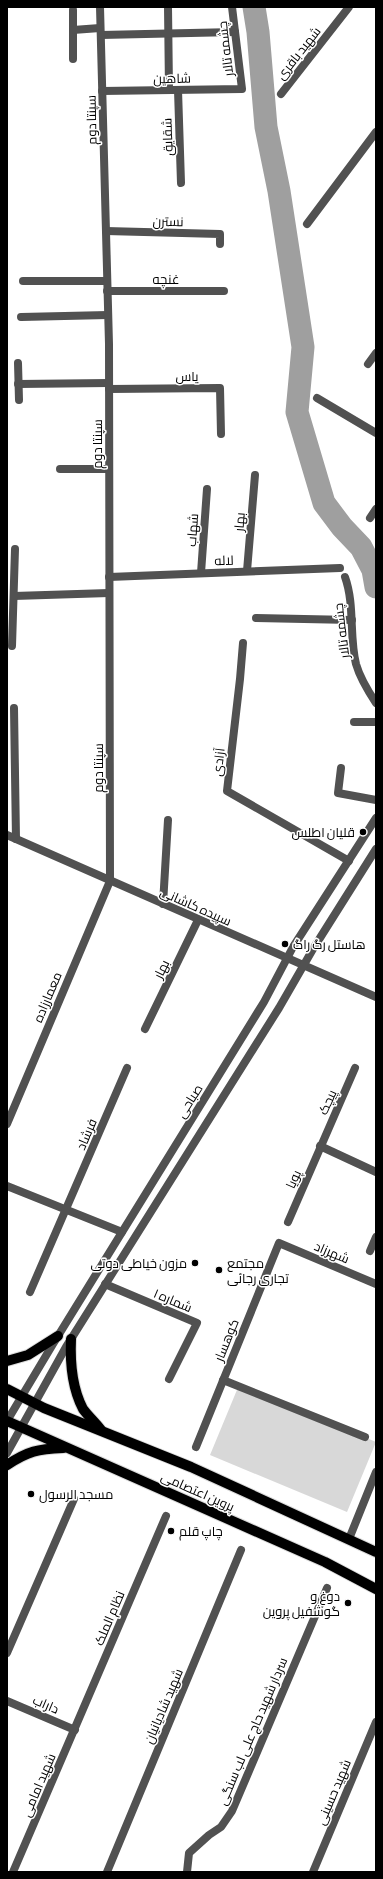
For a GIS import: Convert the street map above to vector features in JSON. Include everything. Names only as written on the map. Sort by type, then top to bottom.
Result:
[{"type":"main road","points":[[7,1361],[28,1355],[58,1336]]},
{"type":"main road","points":[[71,1339],[70,1362],[83,1408],[102,1432]]},
{"type":"main road","name":"پروین اعتصامی","points":[[7,1389],[34,1403],[102,1432],[191,1467],[376,1552]]},
{"type":"main road","name":"پروین اعتصامی","points":[[7,1421],[325,1562],[376,1589]]},
{"type":"main road","points":[[7,1465],[25,1453],[47,1448],[66,1448]]},
{"type":"street","name":"سپنتا دوم","points":[[100,7],[109,386],[110,881]]},
{"type":"street","points":[[168,7],[169,90]]},
{"type":"street","name":"چشمه تالار","points":[[232,7],[242,89]]},
{"type":"street","name":"شهید باقری","points":[[281,94],[349,7]]},
{"type":"street","points":[[73,10],[73,58]]},
{"type":"street","points":[[72,30],[168,34],[235,32]]},
{"type":"street","name":"شاهین","points":[[102,91],[242,89]]},
{"type":"street","name":"شقایق","points":[[178,90],[181,183]]},
{"type":"street","points":[[307,224],[376,132]]},
{"type":"street","name":"نسترن","points":[[106,231],[220,234],[220,244]]},
{"type":"street","points":[[22,281],[107,281]]},
{"type":"street","name":"غنچه","points":[[107,291],[224,291]]},
{"type":"street","points":[[20,317],[108,316]]},
{"type":"street","points":[[368,364],[376,352]]},
{"type":"street","points":[[18,363],[19,400]]},
{"type":"street","points":[[18,384],[109,386]]},
{"type":"street","name":"یاس","points":[[109,386],[220,388],[222,434]]},
{"type":"street","points":[[317,398],[376,433]]},
{"type":"street","points":[[60,469],[109,470]]},
{"type":"street","name":"بهار","points":[[247,572],[255,475]]},
{"type":"street","name":"شهاب","points":[[200,573],[206,489]]},
{"type":"street","points":[[370,518],[376,509]]},
{"type":"street","points":[[12,646],[15,549]]},
{"type":"street","name":"لاله","points":[[109,577],[340,568]]},
{"type":"street","name":"چشمه تالار","points":[[345,577],[352,620],[356,664],[366,688],[376,702]]},
{"type":"street","points":[[14,596],[109,593]]},
{"type":"street","points":[[256,618],[352,620]]},
{"type":"street","name":"آزادی","points":[[243,643],[227,791],[349,861]]},
{"type":"street","points":[[14,708],[16,839]]},
{"type":"street","points":[[354,722],[376,722]]},
{"type":"street","points":[[341,768],[338,793],[376,800]]},
{"type":"street","name":"صباحی","points":[[7,1421],[264,1002],[287,959],[376,818]]},
{"type":"street","points":[[163,904],[168,820]]},
{"type":"street","name":"سپیده کاشانی","points":[[7,835],[376,997]]},
{"type":"street","name":"صباحی","points":[[7,1453],[71,1339],[279,1008],[303,966],[376,849]]},
{"type":"street","name":"معمارزاده","points":[[7,1124],[110,881]]},
{"type":"street","name":"بهار","points":[[145,1029],[198,920]]},
{"type":"street","name":"فرشاد","points":[[30,1292],[127,1068]]},
{"type":"street","name":"پیچک","points":[[320,1146],[355,1068]]},
{"type":"street","points":[[320,1146],[376,1172]]},
{"type":"street","name":"پویا","points":[[288,1222],[320,1146]]},
{"type":"street","points":[[7,1186],[122,1232]]},
{"type":"street","points":[[370,1251],[376,1237]]},
{"type":"street","name":"شهرزاد","points":[[279,1243],[376,1284]]},
{"type":"street","name":"کوهسار","points":[[196,1447],[279,1243]]},
{"type":"street","name":"شماره ۱","points":[[105,1284],[197,1323],[169,1379]]},
{"type":"street","points":[[223,1380],[365,1437]]},
{"type":"street","points":[[348,1539],[376,1472]]},
{"type":"street","points":[[7,1653],[74,1499]]},
{"type":"street","name":"نظام الملک","points":[[74,1730],[166,1516]]},
{"type":"street","name":"شهید شادیانیان","points":[[107,1872],[241,1550]]},
{"type":"street","name":"سردار شهید حاج علی لب سنگی","points":[[187,1872],[189,1853],[209,1835],[221,1827],[232,1811],[327,1588]]},
{"type":"street","name":"داراب","points":[[7,1701],[74,1730]]},
{"type":"street","name":"شهید حسینی","points":[[312,1872],[376,1722]]},
{"type":"street","name":"شهید امامی","points":[[13,1872],[74,1730]]},
{"type":"shaded area","points":[[239,1385],[376,1442],[347,1512],[210,1455]]},
{"type":"waterway","points":[[254,7],[258,32],[266,127],[279,191],[303,347],[297,412],[324,503],[342,527],[361,547],[373,570],[376,587]]},
{"type":"place","name":"قلیان اطلس","points":[[363,832]]},
{"type":"place","name":"هاستل رگ راگ","points":[[285,944]]},
{"type":"place","name":"مزون خیاطی دوتی","points":[[195,1263]]},
{"type":"place","name":"مجتمع تجاری رجائی","points":[[219,1270]]},
{"type":"place","name":"مسجد الرسول","points":[[31,1494]]},
{"type":"place","name":"چاپ قلم","points":[[171,1531]]},
{"type":"place","name":"دوغ و گوشفیل پروین","points":[[348,1603]]}]
